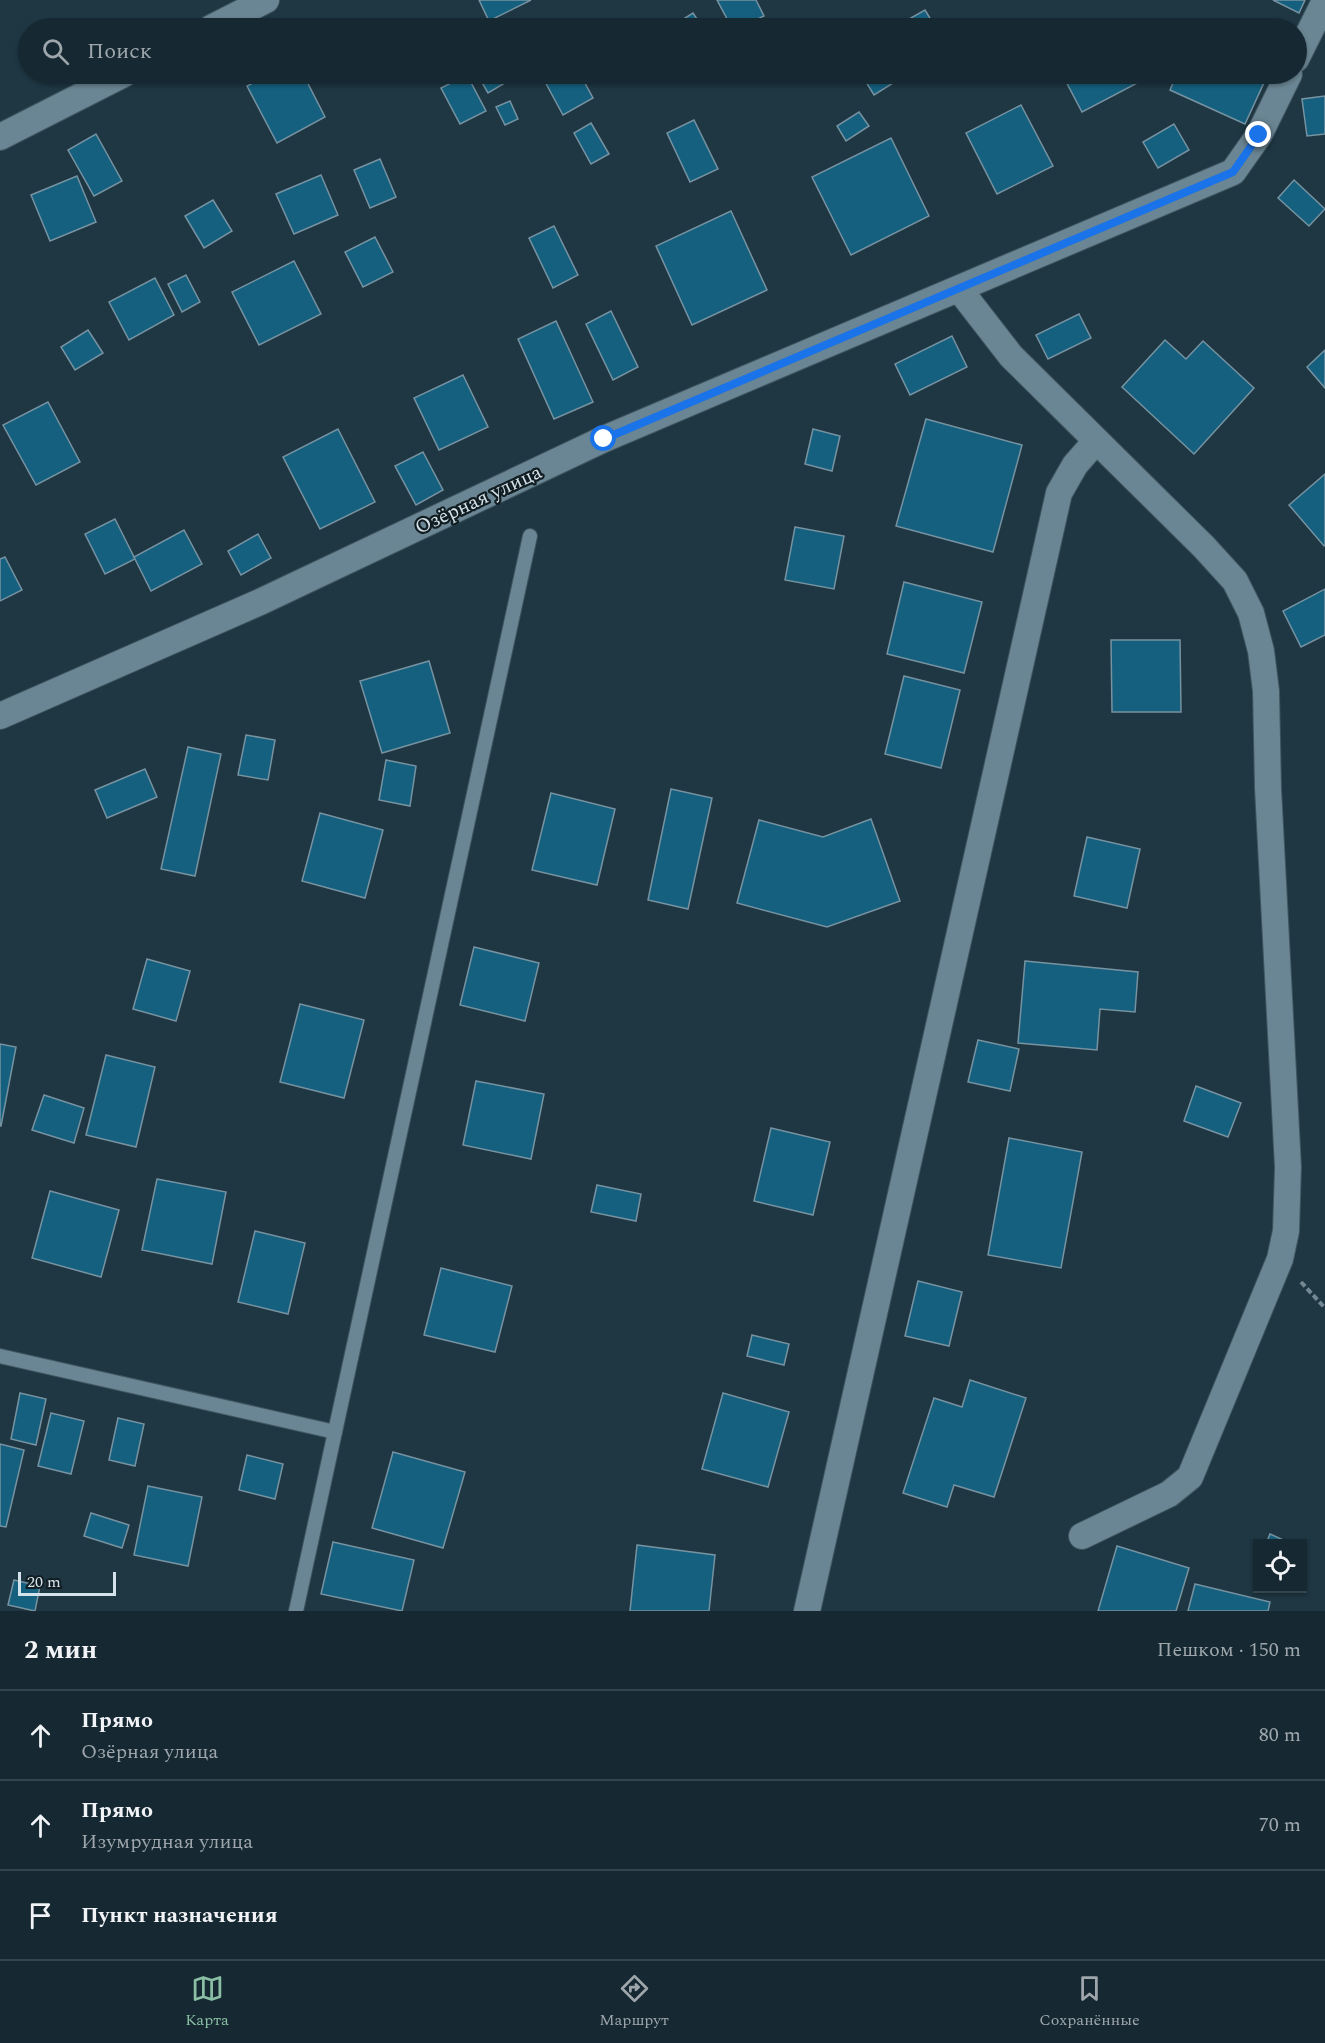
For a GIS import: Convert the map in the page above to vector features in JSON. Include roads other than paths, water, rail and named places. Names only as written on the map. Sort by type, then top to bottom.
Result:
[{"type":"street","points":[[231,18],[266,0]]},
{"type":"street","points":[[1307,37],[1325,1]]},
{"type":"street","points":[[0,137],[104,84]]},
{"type":"street","name":"Озёрная улица","points":[[0,716],[260,602],[604,439],[1233,172],[1259,135],[1284,84]]},
{"type":"street","points":[[959,289],[1011,356],[1204,547],[1234,581],[1251,613],[1261,651],[1266,691],[1268,788],[1288,1167],[1286,1231],[1280,1259],[1190,1478],[1169,1494],[1082,1536]]},
{"type":"street","points":[[807,1611],[1059,494],[1075,465],[1096,441]]},
{"type":"lane","points":[[296,1611],[530,536]]},
{"type":"lane","points":[[0,1356],[335,1432]]}]
